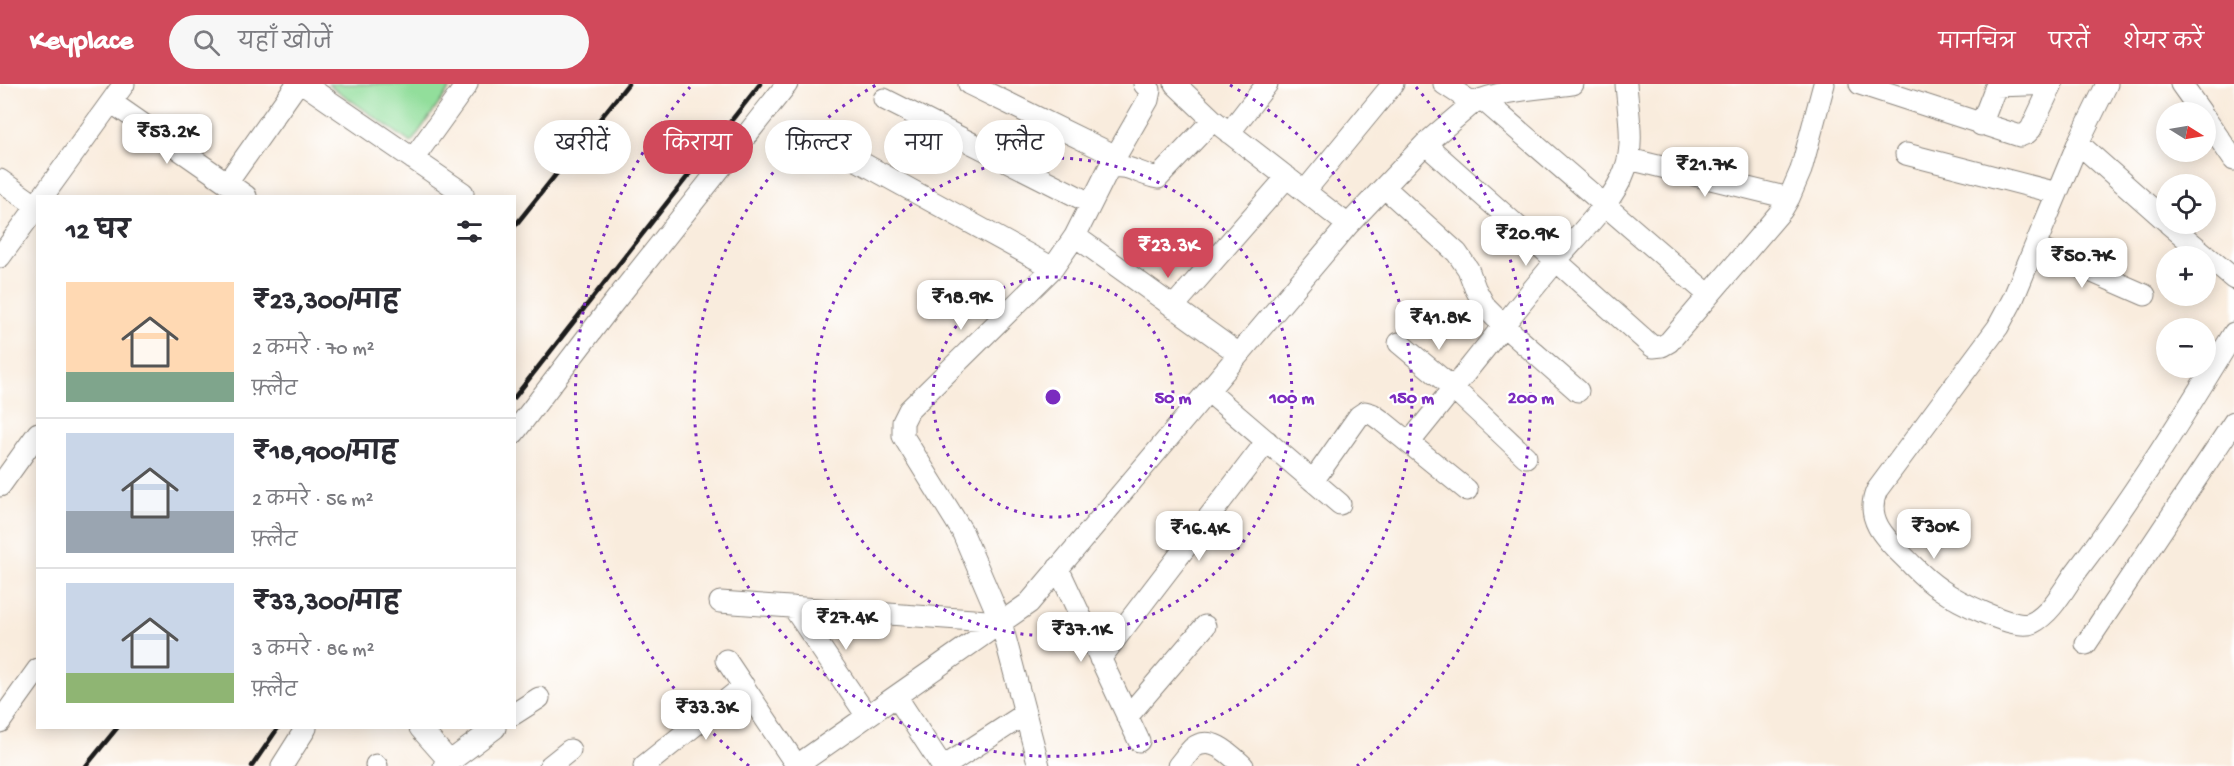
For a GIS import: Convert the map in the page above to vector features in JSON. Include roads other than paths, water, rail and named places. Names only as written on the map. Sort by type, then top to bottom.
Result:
[{"type":"street","points":[[45,195],[124,84]]},
{"type":"street","points":[[227,183],[297,84]]},
{"type":"street","points":[[304,84],[463,193]]},
{"type":"street","points":[[413,159],[467,84]]},
{"type":"street","points":[[516,430],[611,306],[787,84]]},
{"type":"street","points":[[969,84],[1119,166],[1158,178],[1267,84]]},
{"type":"street","points":[[1039,766],[1001,622],[962,531],[903,436],[903,422],[909,410],[1053,268],[1075,236],[1090,203],[1148,100],[1150,90],[1144,84]]},
{"type":"street","points":[[1175,84],[1221,126],[1348,225]]},
{"type":"street","points":[[1305,191],[1393,84]]},
{"type":"street","points":[[1444,84],[1478,101],[1605,204],[1709,295]]},
{"type":"street","points":[[726,660],[797,766],[1029,603],[1348,225],[1425,144],[1478,101],[1496,95],[1573,84]]},
{"type":"street","points":[[1408,443],[1605,204],[1624,174],[1629,159],[1626,84]]},
{"type":"street","points":[[1425,144],[1653,347],[1662,346],[1669,342],[1782,210],[1801,170],[1824,84]]},
{"type":"street","points":[[1860,84],[1981,124],[2020,136],[2027,133],[2052,84],[1996,86],[1981,124]]},
{"type":"street","points":[[2107,84],[2078,143],[2013,299],[1998,327],[1877,490],[1872,510],[1875,522],[1882,534],[1924,577],[1954,598],[2022,625],[2031,624],[2047,612],[2097,545],[2157,458],[2234,333]]},
{"type":"street","points":[[2181,84],[2194,102]]},
{"type":"street","points":[[884,99],[1090,203]]},
{"type":"street","points":[[111,102],[245,195]]},
{"type":"street","points":[[2216,134],[2234,160]]},
{"type":"street","points":[[2078,143],[2156,212]]},
{"type":"street","points":[[1906,154],[2057,193]]},
{"type":"street","points":[[1629,159],[1789,198]]},
{"type":"street","points":[[872,168],[1053,268]]},
{"type":"street","points":[[1173,307],[1287,177]]},
{"type":"street","points":[[0,180],[36,202]]},
{"type":"street","points":[[1384,187],[1457,253],[1468,269],[1480,298],[1504,326],[1578,391]]},
{"type":"street","points":[[0,257],[36,208]]},
{"type":"street","points":[[2181,234],[2234,279]]},
{"type":"street","points":[[1075,236],[1239,354]]},
{"type":"street","points":[[2035,247],[2145,295]]},
{"type":"street","points":[[1399,343],[1454,388],[1526,457]]},
{"type":"street","points":[[1208,391],[1340,504]]},
{"type":"street","points":[[1313,480],[1359,416],[1365,412],[1372,414],[1467,490]]},
{"type":"street","points":[[2086,644],[2234,422]]},
{"type":"street","points":[[0,486],[36,436]]},
{"type":"street","points":[[1101,659],[1266,441]]},
{"type":"street","points":[[1058,568],[1139,741]]},
{"type":"street","points":[[720,602],[1001,622]]},
{"type":"street","points":[[793,607],[867,716]]},
{"type":"street","points":[[1127,717],[1205,626]]},
{"type":"street","points":[[0,722],[36,672]]},
{"type":"street","points":[[644,766],[744,686]]},
{"type":"street","points":[[896,696],[943,766],[1025,714]]},
{"type":"street","points":[[516,710],[538,698]]},
{"type":"street","points":[[282,766],[305,729]]},
{"type":"street","points":[[421,729],[447,764],[483,731]]},
{"type":"street","points":[[1178,766],[1194,747],[1204,744],[1224,750],[1243,766]]},
{"type":"street","points":[[550,766],[570,750]]},
{"type":"railway","points":[[516,224],[628,84]]},
{"type":"railway","points":[[516,395],[760,84]]},
{"type":"railway","points":[[86,766],[116,729]]},
{"type":"railway","points":[[252,766],[277,729]]}]
